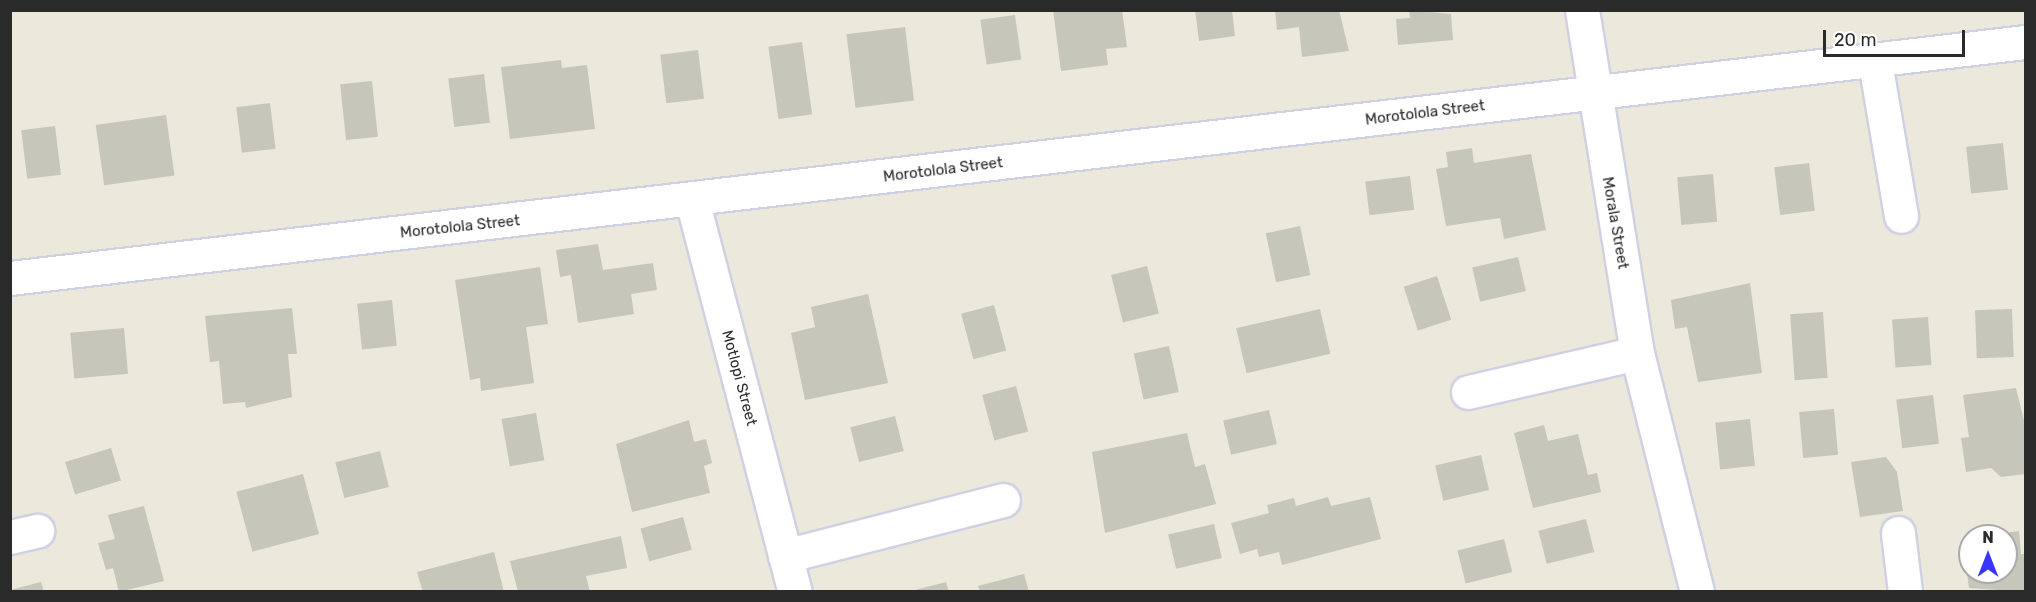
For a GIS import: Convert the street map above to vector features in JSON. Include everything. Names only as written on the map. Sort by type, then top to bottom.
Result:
[{"type":"street","name":"Morala Street","points":[[1582,10],[1593,93],[1637,353],[1697,591]]},
{"type":"street","name":"Morotolola Street","points":[[10,278],[1875,62],[2025,42]]},
{"type":"street","points":[[1875,62],[1901,216]]},
{"type":"street","name":"Motlopi Street","points":[[692,200],[795,591]]},
{"type":"street","points":[[1468,392],[1637,353]]},
{"type":"street","points":[[785,556],[1004,500]]},
{"type":"street","points":[[1898,533],[1905,591]]},
{"type":"building","points":[[1053,10],[1122,10],[1127,47],[1106,49],[1108,65],[1061,71]]},
{"type":"building","points":[[1195,10],[1232,10],[1235,36],[1199,41]]},
{"type":"building","points":[[1275,10],[1339,10],[1349,51],[1302,57],[1299,27],[1277,30]]},
{"type":"building","points":[[1409,10],[1451,14],[1453,40],[1398,45],[1396,19],[1410,18]]},
{"type":"building","points":[[1015,15],[1021,60],[987,64],[980,20]]},
{"type":"building","points":[[905,27],[914,100],[855,108],[846,34]]},
{"type":"building","points":[[802,42],[812,114],[778,119],[768,47]]},
{"type":"building","points":[[698,50],[704,99],[666,103],[660,55]]},
{"type":"building","points":[[561,60],[562,68],[587,65],[595,129],[510,139],[501,67]]},
{"type":"building","points":[[484,74],[490,123],[454,127],[448,78]]},
{"type":"building","points":[[372,81],[378,137],[346,140],[340,84]]},
{"type":"building","points":[[270,103],[276,149],[242,153],[236,107]]},
{"type":"building","points":[[166,115],[174,175],[104,185],[96,125]]},
{"type":"building","points":[[55,126],[61,175],[27,179],[21,130]]},
{"type":"building","points":[[2003,143],[2008,190],[1971,194],[1966,147]]},
{"type":"building","points":[[1472,148],[1474,163],[1531,154],[1546,230],[1504,239],[1500,218],[1446,226],[1436,169],[1448,167],[1446,152]]},
{"type":"building","points":[[1809,163],[1815,211],[1780,215],[1774,167]]},
{"type":"building","points":[[1713,174],[1717,222],[1681,225],[1677,177]]},
{"type":"building","points":[[1410,176],[1414,210],[1369,215],[1365,181]]},
{"type":"building","points":[[1300,226],[1310,275],[1276,282],[1266,233]]},
{"type":"building","points":[[598,244],[603,270],[653,263],[657,290],[631,294],[634,314],[578,323],[571,275],[560,277],[556,250]]},
{"type":"building","points":[[1518,257],[1526,291],[1480,302],[1472,268]]},
{"type":"building","points":[[1147,266],[1159,314],[1123,322],[1111,275]]},
{"type":"building","points":[[540,267],[548,324],[526,327],[534,383],[481,391],[480,378],[470,380],[455,280]]},
{"type":"building","points":[[1437,276],[1451,320],[1418,331],[1404,287]]},
{"type":"building","points":[[1750,283],[1762,373],[1698,382],[1687,327],[1675,329],[1671,300]]},
{"type":"building","points":[[868,294],[888,383],[805,400],[791,333],[815,327],[811,307]]},
{"type":"building","points":[[392,300],[397,346],[362,349],[357,304]]},
{"type":"building","points":[[994,305],[1006,350],[973,359],[961,314]]},
{"type":"building","points":[[292,308],[297,354],[288,354],[292,397],[246,408],[245,402],[223,404],[219,361],[210,362],[205,316]]},
{"type":"building","points":[[1320,309],[1330,354],[1247,373],[1236,328]]},
{"type":"building","points":[[2012,309],[2014,357],[1977,358],[1975,310]]},
{"type":"building","points":[[1823,312],[1828,378],[1795,380],[1790,314]]},
{"type":"building","points":[[1928,317],[1931,365],[1895,367],[1892,320]]},
{"type":"building","points":[[124,328],[128,374],[74,379],[70,333]]},
{"type":"building","points":[[1169,346],[1179,392],[1144,399],[1134,353]]},
{"type":"building","points":[[1016,386],[1028,431],[994,440],[982,395]]},
{"type":"building","points":[[2016,388],[2026,429],[2026,474],[2001,477],[1991,468],[1966,472],[1961,438],[1969,437],[1963,395]]},
{"type":"building","points":[[1933,395],[1939,444],[1902,448],[1896,400]]},
{"type":"building","points":[[1834,409],[1838,455],[1803,458],[1799,412]]},
{"type":"building","points":[[1269,410],[1277,444],[1231,455],[1223,421]]},
{"type":"building","points":[[536,413],[544,460],[510,466],[502,419]]},
{"type":"building","points":[[895,416],[904,451],[859,462],[850,427]]},
{"type":"building","points":[[1750,419],[1755,466],[1720,469],[1715,423]]},
{"type":"building","points":[[689,420],[694,442],[706,439],[712,463],[704,466],[710,493],[632,512],[616,444]]},
{"type":"building","points":[[1544,425],[1548,441],[1578,434],[1588,475],[1597,473],[1601,492],[1533,508],[1514,433]]},
{"type":"building","points":[[1187,433],[1195,467],[1205,464],[1216,504],[1105,533],[1092,452]]},
{"type":"building","points":[[111,448],[121,481],[75,495],[65,462]]},
{"type":"building","points":[[380,451],[389,487],[344,498],[335,462]]},
{"type":"building","points":[[1481,455],[1489,490],[1443,501],[1435,466]]},
{"type":"building","points":[[1886,457],[1897,472],[1903,511],[1860,517],[1851,462]]},
{"type":"building","points":[[303,474],[319,534],[252,552],[236,492]]},
{"type":"building","points":[[1328,497],[1331,506],[1370,497],[1381,539],[1282,565],[1279,552],[1259,557],[1257,549],[1240,554],[1231,523],[1269,513],[1267,505],[1294,498],[1296,506]]},
{"type":"building","points":[[144,506],[164,581],[119,592],[113,568],[106,570],[98,543],[115,539],[108,515]]},
{"type":"building","points":[[683,517],[692,550],[649,561],[640,528]]},
{"type":"building","points":[[1586,519],[1594,552],[1547,564],[1538,531]]},
{"type":"building","points":[[1214,524],[1222,558],[1176,569],[1168,535]]},
{"type":"building","points":[[2018,531],[2021,554],[2026,554],[2026,592],[1969,588],[1968,584],[2018,584]]},
{"type":"building","points":[[621,536],[627,568],[586,576],[590,592],[518,592],[510,561]]},
{"type":"building","points":[[1504,539],[1512,572],[1466,584],[1457,551]]},
{"type":"building","points":[[494,552],[504,592],[423,592],[417,572]]},
{"type":"building","points":[[1024,574],[1029,592],[980,592],[978,586]]},
{"type":"building","points":[[41,582],[44,592],[10,592],[10,590]]},
{"type":"building","points":[[946,582],[949,592],[911,591]]}]
